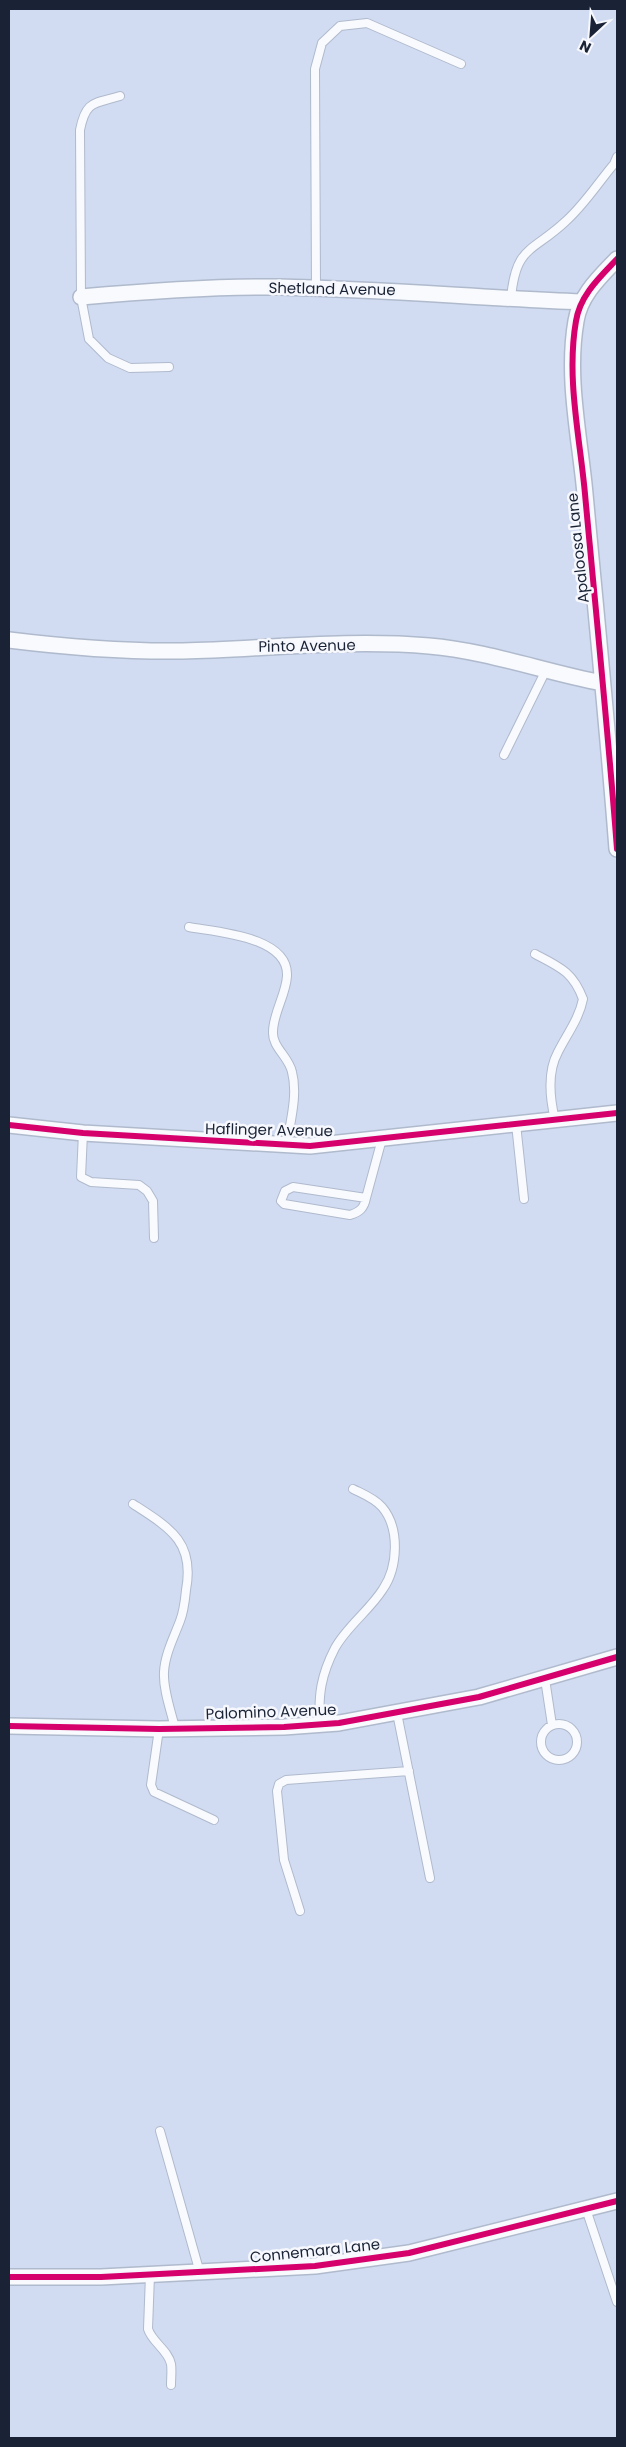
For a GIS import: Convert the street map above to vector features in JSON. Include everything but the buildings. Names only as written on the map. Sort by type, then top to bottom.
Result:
[{"type":"street","name":"Apaloosa Lane","points":[[617,259],[592,286],[582,302],[576,321],[574,394],[601,647],[602,683],[617,849]]},
{"type":"street","name":"Shetland Avenue","points":[[81,297],[190,288],[316,289],[432,292],[582,302]]},
{"type":"street","name":"Pinto Avenue","points":[[9,640],[66,646],[182,651],[275,645],[428,646],[494,656],[602,683]]},
{"type":"street","name":"Haflinger Avenue","points":[[9,1125],[83,1133],[319,1145],[617,1113]]},
{"type":"street","name":"Palomino Avenue","points":[[9,1726],[159,1729],[320,1725],[397,1713],[479,1696],[617,1657]]},
{"type":"street","name":"Connemara Lane","points":[[9,2277],[150,2275],[315,2266],[409,2253],[617,2201]]},
{"type":"lane","points":[[316,289],[315,69],[322,43],[340,26],[367,23],[461,64]]},
{"type":"lane","points":[[120,96],[91,105],[84,113],[80,130],[81,297],[89,339],[108,358],[130,368],[169,367]]},
{"type":"lane","points":[[511,298],[513,274],[524,255],[567,220],[617,157]]},
{"type":"lane","points":[[504,755],[546,670]]},
{"type":"lane","points":[[189,928],[251,938],[267,946],[285,964],[287,976],[273,1031],[274,1040],[287,1058],[293,1073],[294,1093],[287,1144]]},
{"type":"lane","points":[[535,954],[563,968],[572,977],[582,1000],[575,1022],[556,1054],[554,1062],[550,1099],[555,1120]]},
{"type":"lane","points":[[516,1124],[524,1199]]},
{"type":"lane","points":[[83,1133],[81,1178],[91,1182],[139,1185],[147,1190],[153,1201],[154,1238]]},
{"type":"lane","points":[[366,1198],[293,1188],[285,1191],[281,1201],[284,1204],[350,1216],[358,1213],[364,1207],[382,1139]]},
{"type":"lane","points":[[320,1725],[318,1699],[320,1685],[336,1648],[384,1589],[390,1577],[393,1564],[394,1535],[390,1518],[382,1506],[371,1497],[353,1489]]},
{"type":"lane","points":[[133,1504],[162,1522],[176,1535],[188,1559],[190,1572],[182,1615],[168,1651],[164,1672],[176,1728]]},
{"type":"lane","points":[[545,1678],[552,1725]]},
{"type":"lane","points":[[397,1713],[430,1878]]},
{"type":"lane","points":[[552,1725],[568,1726],[574,1732],[576,1748],[572,1755],[565,1759],[549,1758],[543,1752],[540,1744],[546,1729],[552,1725]]},
{"type":"lane","points":[[159,1729],[150,1785],[154,1792],[214,1820]]},
{"type":"lane","points":[[300,1911],[284,1860],[276,1791],[279,1784],[286,1780],[409,1771]]},
{"type":"lane","points":[[160,2131],[200,2273]]},
{"type":"lane","points":[[586,2209],[617,2302]]},
{"type":"lane","points":[[150,2275],[148,2329],[150,2336],[168,2357],[171,2385]]},
{"type":"cycle path","points":[[617,259],[586,295],[578,312],[572,364],[617,849]]},
{"type":"cycle path","points":[[9,1125],[83,1133],[310,1146],[617,1113]]},
{"type":"cycle path","points":[[9,1726],[159,1729],[284,1727],[339,1723],[479,1697],[617,1657]]},
{"type":"cycle path","points":[[9,2277],[101,2277],[315,2266],[409,2253],[617,2201]]}]
